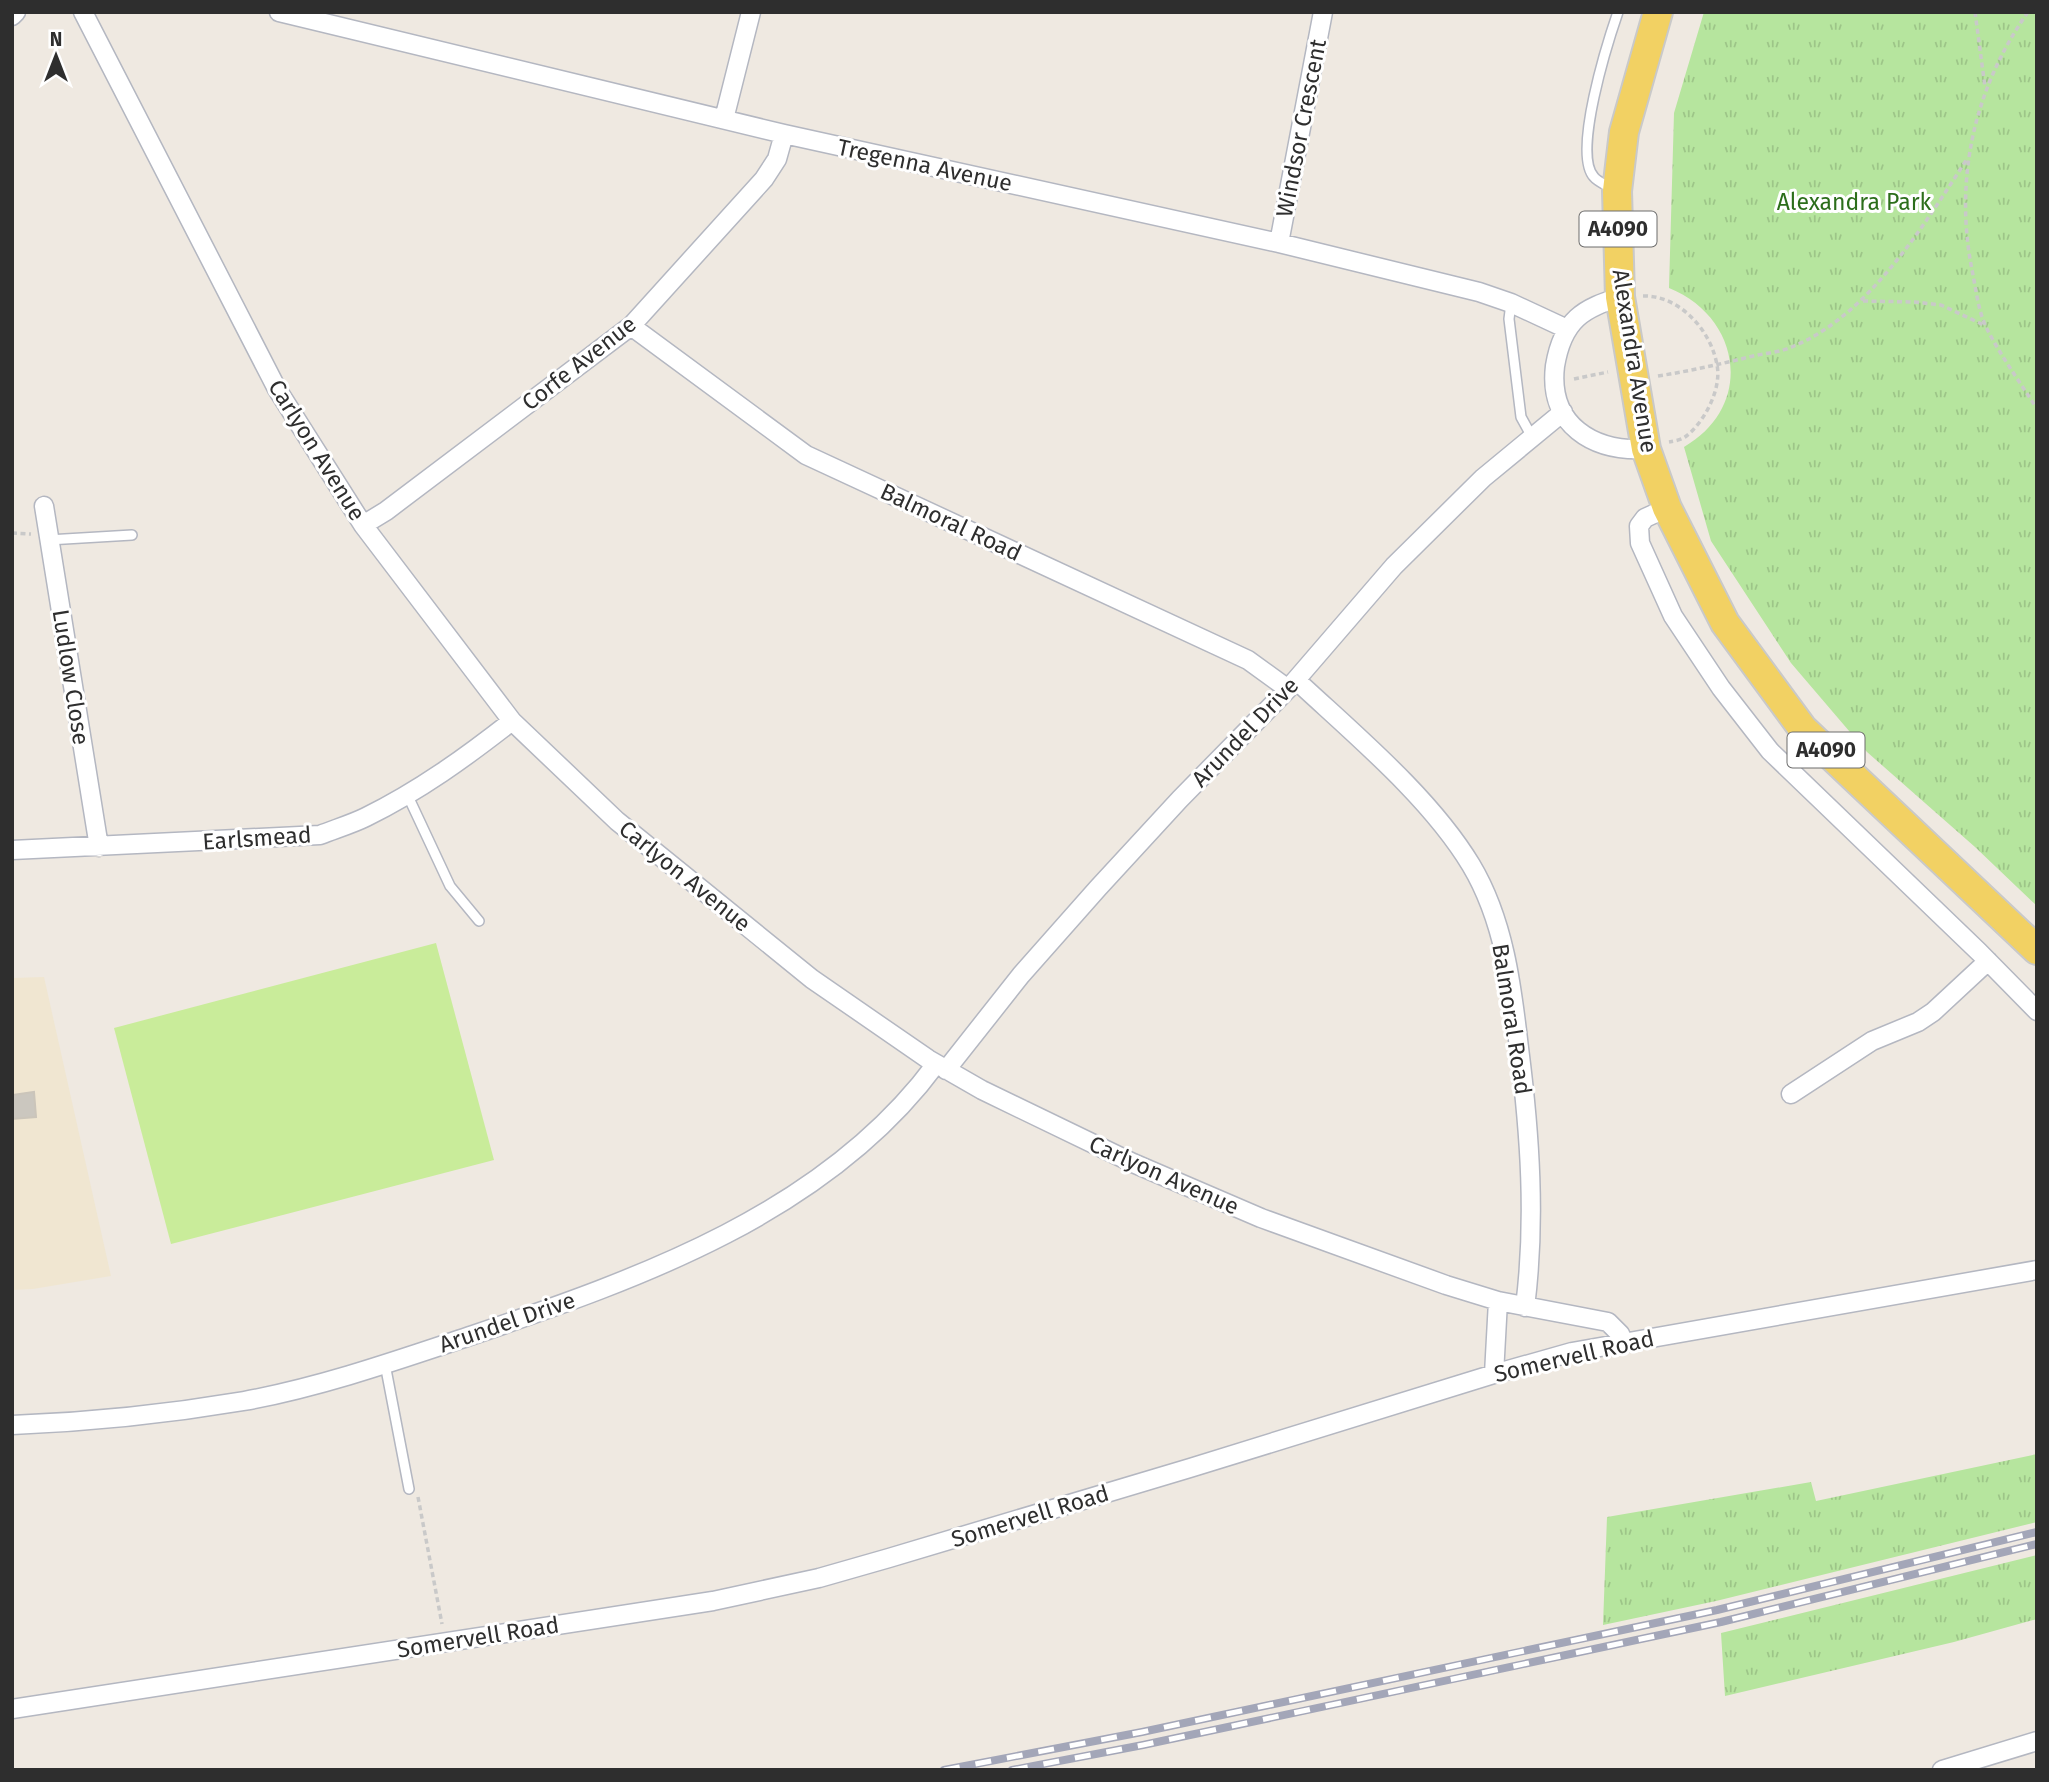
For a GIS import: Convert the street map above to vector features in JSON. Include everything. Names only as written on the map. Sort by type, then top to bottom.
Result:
[{"type":"main road","name":"Alexandra Avenue","points":[[1658,12],[1624,132],[1617,191],[1620,297],[1646,449],[1667,508],[1725,623],[1803,729],[2037,950]]},
{"type":"street","name":"Carlyon Avenue","points":[[83,12],[277,389],[363,525],[512,721],[617,821],[801,971],[941,1067],[982,1090],[1133,1163],[1261,1218],[1433,1281],[1498,1301],[1608,1322],[1620,1334],[1624,1343]]},
{"type":"street","name":"Tregenna Avenue","points":[[279,12],[784,134],[1279,243],[1479,292],[1511,303],[1567,329]]},
{"type":"street","points":[[724,119],[751,12]]},
{"type":"street","name":"Windsor Crescent","points":[[1279,243],[1323,12]]},
{"type":"street","name":"Corfe Avenue","points":[[363,525],[631,326],[764,179],[777,159],[784,134]]},
{"type":"street","points":[[1620,297],[1589,309],[1567,329],[1556,357],[1555,383],[1563,412],[1570,423],[1587,438],[1607,447],[1646,449]]},
{"type":"street","name":"Balmoral Road","points":[[631,326],[807,455],[1248,660],[1292,685],[1396,776],[1439,823],[1470,864],[1490,905],[1511,984],[1527,1125],[1531,1250],[1525,1307]]},
{"type":"street","name":"Arundel Drive","points":[[12,1425],[77,1423],[246,1401],[385,1364],[592,1293],[673,1259],[733,1230],[808,1184],[866,1140],[941,1067],[1098,888],[1180,799],[1292,685],[1394,566],[1426,533],[1483,478],[1563,412]]},
{"type":"street","name":"Ludlow Close","points":[[44,506],[99,847]]},
{"type":"street","points":[[1667,508],[1646,518],[1639,526],[1640,543],[1673,616],[1721,688],[1770,751],[1989,961],[2037,1011]]},
{"type":"street","name":"Earlsmead","points":[[12,850],[320,835],[365,818],[453,767],[512,721]]},
{"type":"street","points":[[1791,1094],[1866,1045],[1918,1023],[1933,1013],[1989,961]]},
{"type":"street","name":"Somervell Road","points":[[12,1709],[713,1601],[819,1578],[1572,1352],[2037,1270]]},
{"type":"street","points":[[1494,1374],[1498,1301]]},
{"type":"street","points":[[1942,1770],[2037,1741]]},
{"type":"lane","points":[[1617,191],[1593,177],[1588,166],[1586,142],[1601,69],[1618,12]]},
{"type":"lane","points":[[1511,303],[1508,319],[1521,417],[1532,438]]},
{"type":"lane","points":[[48,540],[132,535]]},
{"type":"lane","points":[[407,794],[450,886],[479,921]]},
{"type":"lane","points":[[385,1364],[409,1489]]},
{"type":"path","points":[[1975,12],[1986,89]]},
{"type":"path","points":[[2028,12],[2009,39],[1986,89],[1968,157],[1965,235],[1986,326],[2037,409]]},
{"type":"path","points":[[1654,364],[1657,377],[1718,366],[1794,347],[1863,301],[1922,226],[1968,157]]},
{"type":"path","points":[[1657,296],[1684,310],[1705,332],[1718,366],[1716,389],[1704,416],[1684,439]]},
{"type":"path","points":[[1863,301],[1914,302],[1941,306],[1986,326]]},
{"type":"path","points":[[1555,383],[1614,371]]},
{"type":"path","points":[[409,1489],[418,1498],[445,1642]]},
{"type":"shaded area","points":[[44,977],[111,1276],[12,1290],[12,978]]},
{"type":"green space","name":"Alexandra Park","points":[[1704,12],[2037,12],[2037,906],[1975,847],[1867,752],[1791,663],[1711,541],[1684,447],[1707,430],[1722,409],[1729,386],[1730,363],[1724,340],[1712,319],[1693,301],[1669,288],[1674,113]]},
{"type":"green space","points":[[436,943],[494,1160],[171,1244],[114,1028]]},
{"type":"green space","points":[[2037,1454],[2037,1522],[1716,1601],[1603,1625],[1607,1517],[1811,1482],[1816,1501]]},
{"type":"green space","points":[[2037,1555],[2037,1619],[1954,1642],[1725,1696],[1721,1633]]},
{"type":"building","points":[[34,1092],[36,1117],[12,1119],[12,1095]]},
{"type":"railway","points":[[944,1770],[1142,1732],[1717,1610],[2037,1532]]},
{"type":"railway","points":[[1012,1770],[1143,1745],[1721,1622],[2037,1544]]}]
